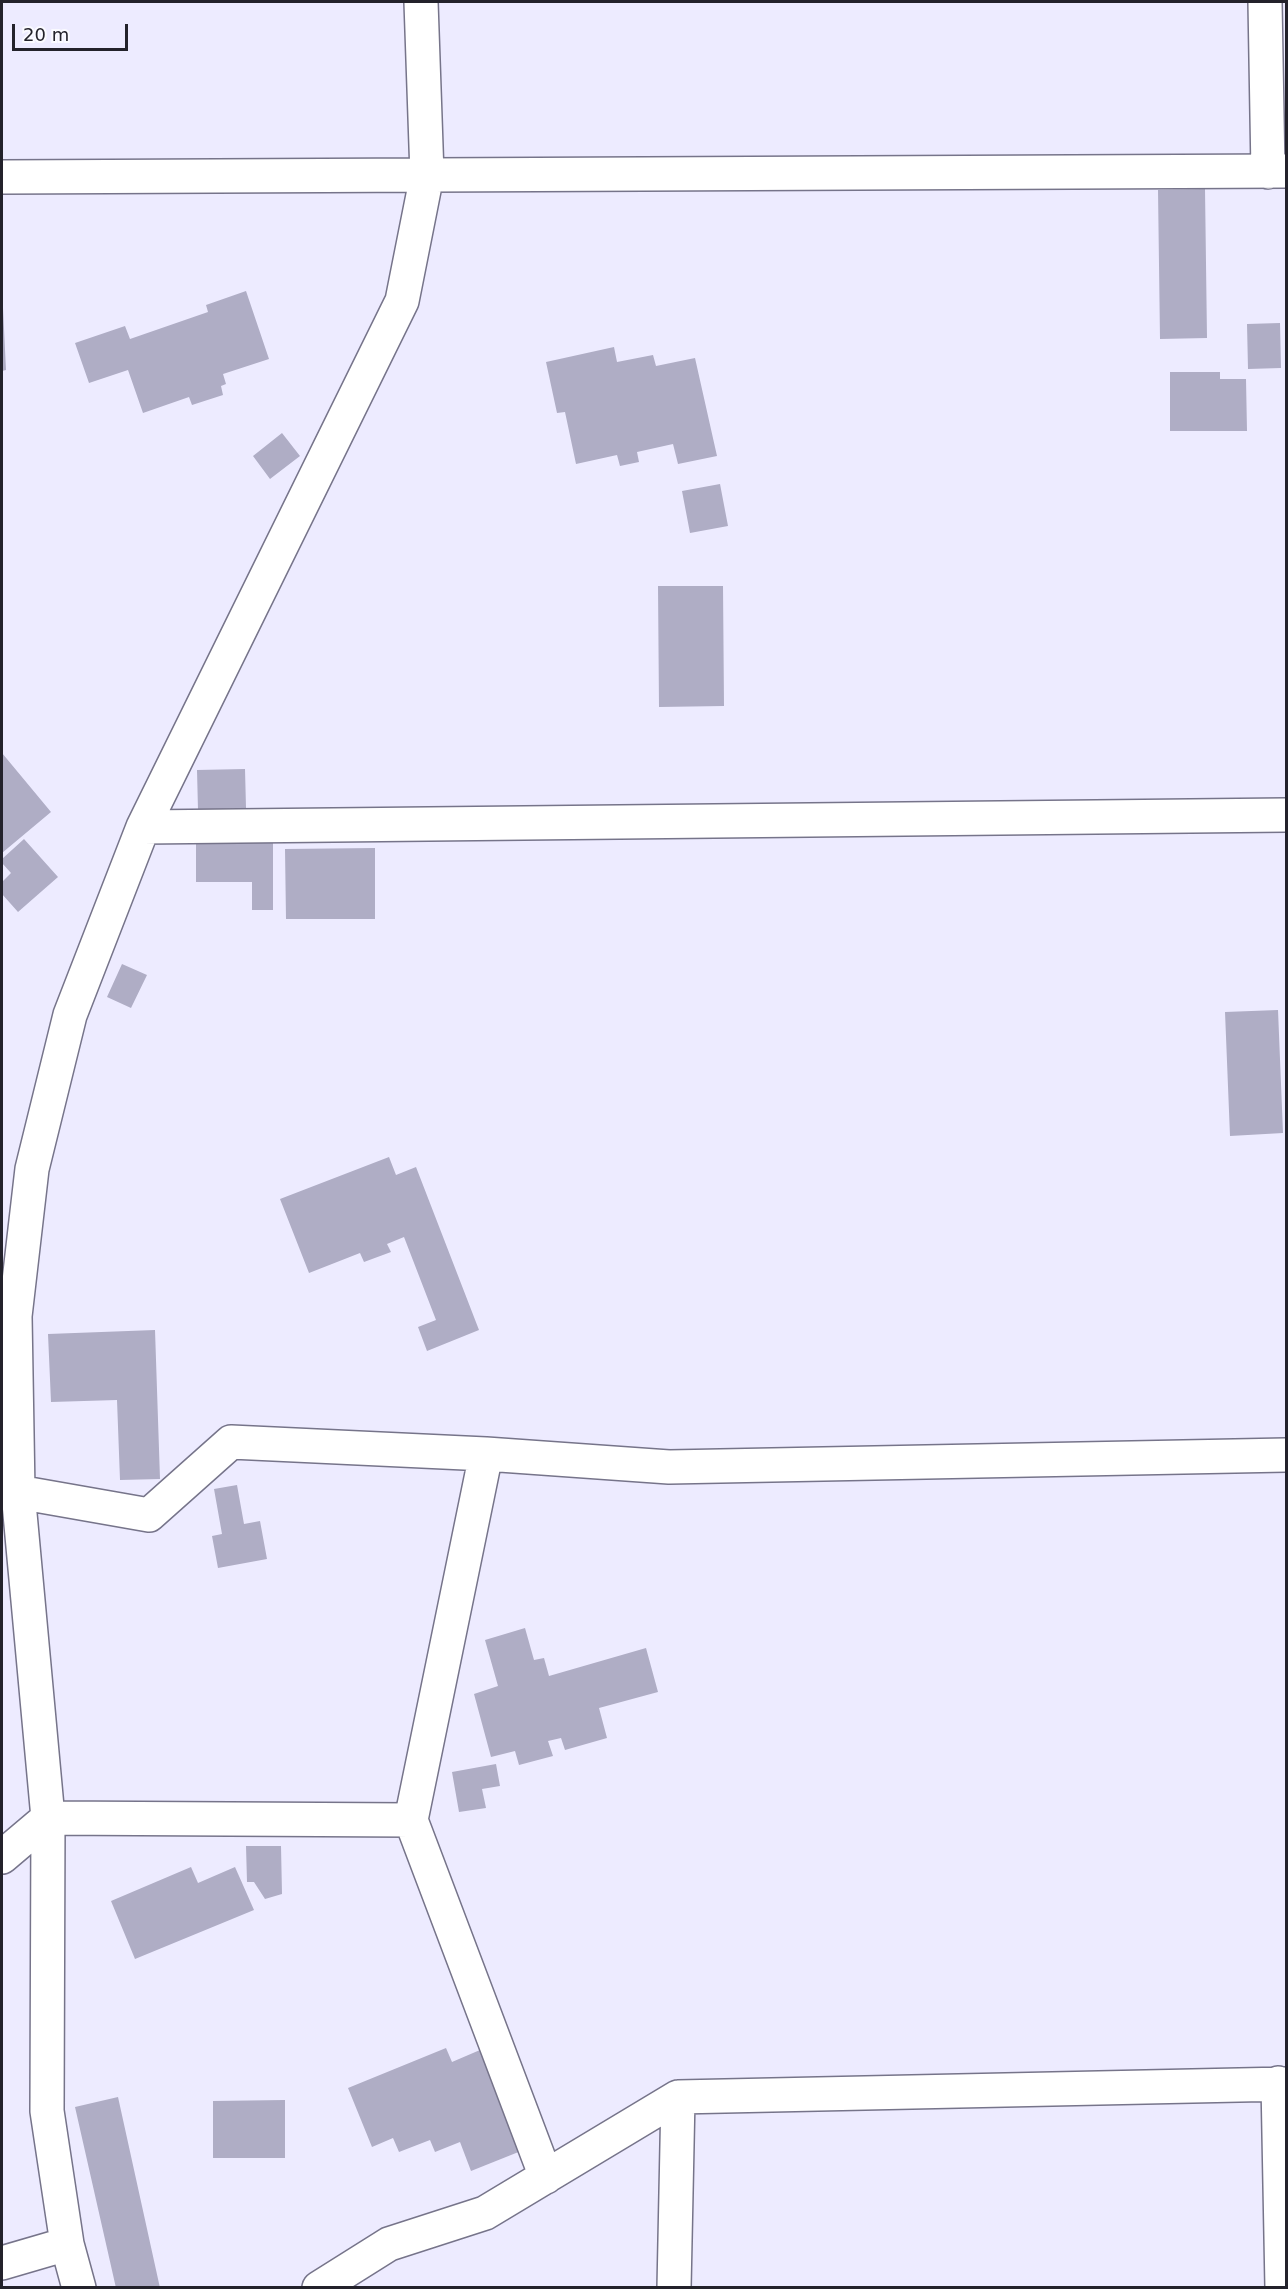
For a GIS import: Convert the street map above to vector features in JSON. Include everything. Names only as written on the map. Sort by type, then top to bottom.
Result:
[{"type":"street","points":[[79,2288],[67,2244],[47,2111],[48,1818],[10,1492],[15,1316],[32,1169],[70,1015],[143,827],[402,301],[428,175],[421,2]]},
{"type":"street","points":[[2,177],[1277,172],[1265,2]]},
{"type":"street","points":[[143,827],[1287,815]]},
{"type":"street","points":[[10,1492],[150,1515],[231,1442],[669,1467],[1287,1455]]},
{"type":"street","points":[[486,1455],[411,1820],[546,2177]]},
{"type":"street","points":[[2,1857],[48,1818],[411,1820]]},
{"type":"street","points":[[319,2288],[389,2244],[485,2213],[678,2097],[1282,2084],[1282,2288]]},
{"type":"street","points":[[674,2288],[678,2097]]},
{"type":"street","points":[[2,2263],[67,2244]]},
{"type":"building","points":[[1205,189],[1207,338],[1160,339],[1158,190]]},
{"type":"building","points":[[246,291],[269,359],[223,374],[226,384],[221,386],[223,395],[192,405],[189,397],[143,413],[128,370],[89,383],[75,343],[125,326],[130,339],[208,312],[206,305]]},
{"type":"building","points":[[2,308],[6,370],[2,371]]},
{"type":"building","points":[[1280,323],[1281,368],[1248,369],[1247,324]]},
{"type":"building","points":[[614,347],[617,362],[653,355],[656,366],[695,358],[717,456],[678,464],[673,444],[637,452],[639,462],[620,466],[617,455],[576,464],[565,412],[557,413],[546,362]]},
{"type":"building","points":[[1170,372],[1220,372],[1220,379],[1246,379],[1247,431],[1170,431]]},
{"type":"building","points":[[282,433],[300,456],[270,479],[253,456]]},
{"type":"building","points":[[720,484],[728,526],[690,533],[682,491]]},
{"type":"building","points":[[658,586],[723,586],[724,706],[659,707]]},
{"type":"building","points":[[2,753],[51,812],[2,853]]},
{"type":"building","points":[[245,769],[246,808],[198,810],[197,770]]},
{"type":"building","points":[[24,839],[58,877],[18,912],[2,894],[2,882],[11,873],[2,863],[2,859]]},
{"type":"building","points":[[196,840],[273,840],[273,910],[252,910],[252,882],[196,882]]},
{"type":"building","points":[[375,848],[375,919],[286,919],[285,849]]},
{"type":"building","points":[[122,964],[147,975],[131,1008],[107,997]]},
{"type":"building","points":[[1278,1010],[1283,1133],[1230,1136],[1225,1012]]},
{"type":"building","points":[[389,1157],[396,1175],[416,1167],[479,1330],[427,1351],[418,1327],[436,1320],[404,1237],[387,1244],[391,1252],[364,1262],[360,1253],[309,1273],[280,1199]]},
{"type":"building","points":[[155,1330],[160,1479],[120,1480],[117,1400],[51,1402],[48,1334]]},
{"type":"building","points":[[237,1485],[244,1524],[260,1521],[267,1559],[218,1568],[212,1536],[222,1534],[214,1489]]},
{"type":"building","points":[[525,1628],[534,1660],[544,1658],[549,1676],[646,1648],[658,1692],[599,1708],[607,1738],[565,1750],[561,1738],[548,1741],[553,1756],[519,1765],[515,1751],[491,1757],[474,1694],[498,1686],[485,1640]]},
{"type":"building","points":[[496,1764],[500,1786],[482,1789],[486,1808],[459,1812],[452,1772]]},
{"type":"building","points":[[246,1846],[281,1846],[282,1894],[265,1899],[254,1882],[247,1882]]},
{"type":"building","points":[[191,1867],[198,1883],[235,1867],[254,1910],[135,1959],[111,1901]]},
{"type":"building","points":[[446,2048],[452,2062],[480,2050],[521,2151],[471,2171],[460,2142],[435,2152],[430,2140],[399,2152],[393,2138],[372,2147],[348,2088]]},
{"type":"building","points":[[118,2097],[160,2288],[116,2288],[75,2107]]},
{"type":"building","points":[[285,2100],[285,2158],[213,2158],[213,2101]]}]
